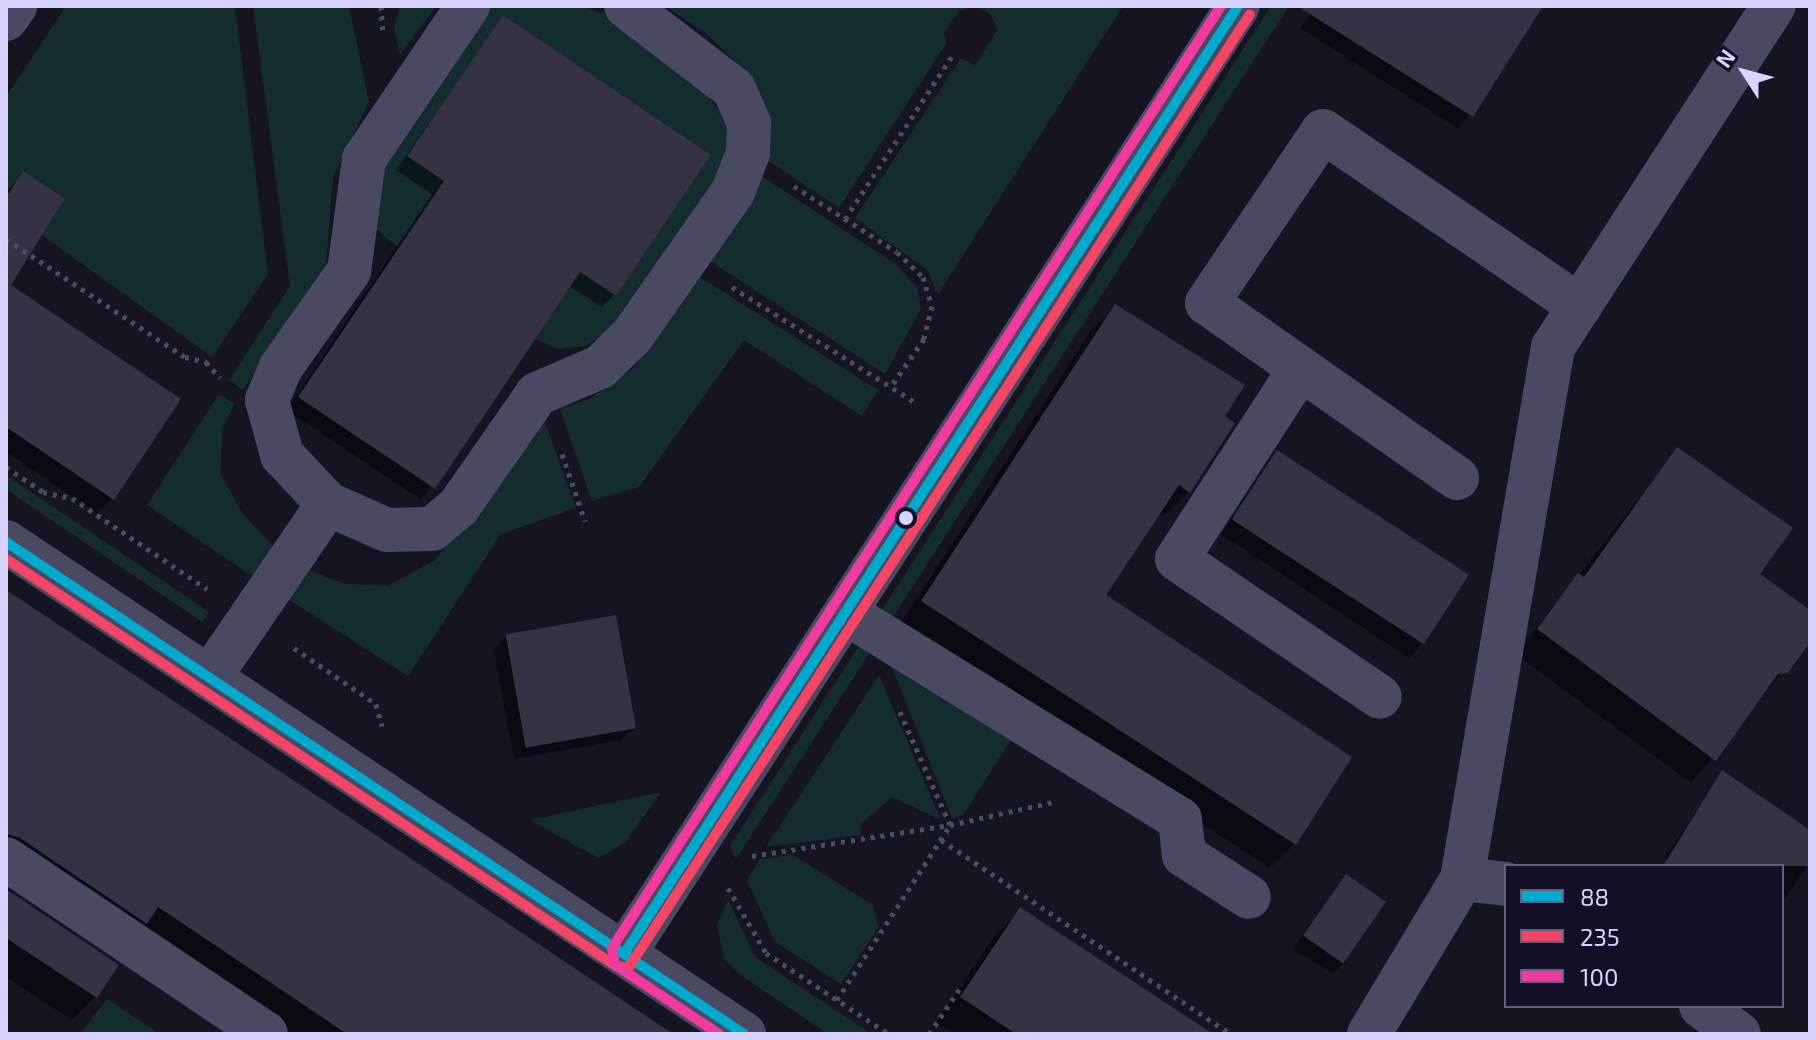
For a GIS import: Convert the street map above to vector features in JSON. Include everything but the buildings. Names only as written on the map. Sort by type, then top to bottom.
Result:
[{"type":"street","points":[[6,19],[15,6]]},
{"type":"street","points":[[468,6],[364,159],[349,271],[281,367],[267,400],[282,455],[328,504],[387,530],[432,529],[459,506],[537,394],[600,367],[632,336],[733,192],[748,153],[749,123],[734,89],[626,6]]},
{"type":"street","points":[[624,954],[1238,6]]},
{"type":"street","points":[[1369,1034],[1462,879],[1553,347],[1622,234],[1774,6]]},
{"type":"street","points":[[1457,478],[1207,303],[1323,131],[1580,306]]},
{"type":"street","points":[[1300,369],[1177,559],[1380,697]]},
{"type":"street","points":[[209,678],[328,504]]},
{"type":"street","points":[[6,542],[744,1034]]},
{"type":"street","points":[[846,613],[1180,819],[1184,855],[1249,897]]},
{"type":"street","points":[[6,859],[266,1034]]},
{"type":"street","points":[[1462,879],[1504,884]]},
{"type":"street","points":[[1704,1008],[1739,1034]]},
{"type":"path","points":[[845,219],[954,53]]},
{"type":"path","points":[[748,153],[897,252],[923,277],[932,306],[924,339],[890,388]]},
{"type":"path","points":[[6,239],[185,357],[206,362],[238,398],[267,400]]},
{"type":"path","points":[[687,259],[890,388],[924,405]]},
{"type":"path","points":[[558,440],[585,521]]},
{"type":"path","points":[[893,695],[950,825]]},
{"type":"path","points":[[743,858],[1044,807],[1111,776]]},
{"type":"path","points":[[837,1000],[950,825]]},
{"type":"path","points":[[941,840],[1231,1034]]},
{"type":"path","points":[[725,883],[766,953],[889,1034]]},
{"type":"path","points":[[929,1034],[963,984]]},
{"type":"green space","points":[[66,6],[235,6],[268,274],[212,357],[42,235],[65,197],[23,172],[6,198],[6,97]]},
{"type":"green space","points":[[253,6],[349,6],[369,102],[333,177],[326,265],[243,390],[229,380],[290,286]]},
{"type":"green space","points":[[400,6],[436,6],[400,55],[394,27]]},
{"type":"green space","points":[[487,6],[584,6],[609,16],[686,71],[715,105],[729,130],[730,152],[712,184],[610,331],[585,346],[558,349],[535,339],[580,272],[616,296],[711,155],[503,15],[408,156],[444,181],[398,247],[373,227],[374,173]]},
{"type":"green space","points":[[665,6],[973,6],[958,12],[944,32],[946,44],[839,208],[766,159],[748,74],[708,35]]},
{"type":"green space","points":[[975,6],[1123,6],[938,294],[927,270],[855,218],[961,58],[975,65],[998,29],[991,15]]},
{"type":"green space","points":[[1271,6],[1289,6],[736,859],[730,846]]},
{"type":"green space","points":[[760,175],[894,263],[917,287],[921,309],[885,374],[711,262]]},
{"type":"green space","points":[[700,277],[878,390],[862,416],[744,340],[639,487],[592,501],[560,409],[589,399],[632,369]]},
{"type":"green space","points":[[219,394],[235,404],[223,427],[220,472],[242,513],[275,548],[255,578],[147,505]]},
{"type":"green space","points":[[544,420],[576,508],[501,534],[408,676],[285,597],[304,569],[346,584],[388,586],[435,560]]},
{"type":"green space","points":[[6,475],[209,612],[202,622],[6,489]]},
{"type":"green space","points":[[890,663],[1011,740],[963,815],[952,818]]},
{"type":"green space","points":[[879,675],[941,820],[892,797],[860,825],[861,835],[766,847]]},
{"type":"green space","points":[[661,792],[625,843],[598,858],[530,820]]},
{"type":"green space","points":[[793,855],[873,905],[879,927],[841,984],[775,942],[747,880],[760,859]]},
{"type":"green space","points":[[728,899],[755,957],[872,1034],[828,1034],[742,976],[724,959],[717,925]]},
{"type":"green space","points":[[107,999],[160,1034],[80,1034]]},
{"type":"transit line","name":"100","points":[[719,1034],[615,965],[612,948],[1221,6]]},
{"type":"transit line","name":"88","points":[[624,954],[1238,6]]},
{"type":"transit line","name":"235","points":[[6,559],[616,966],[629,967],[1250,14]]},
{"type":"transit line","name":"88","points":[[6,542],[744,1034]]}]
